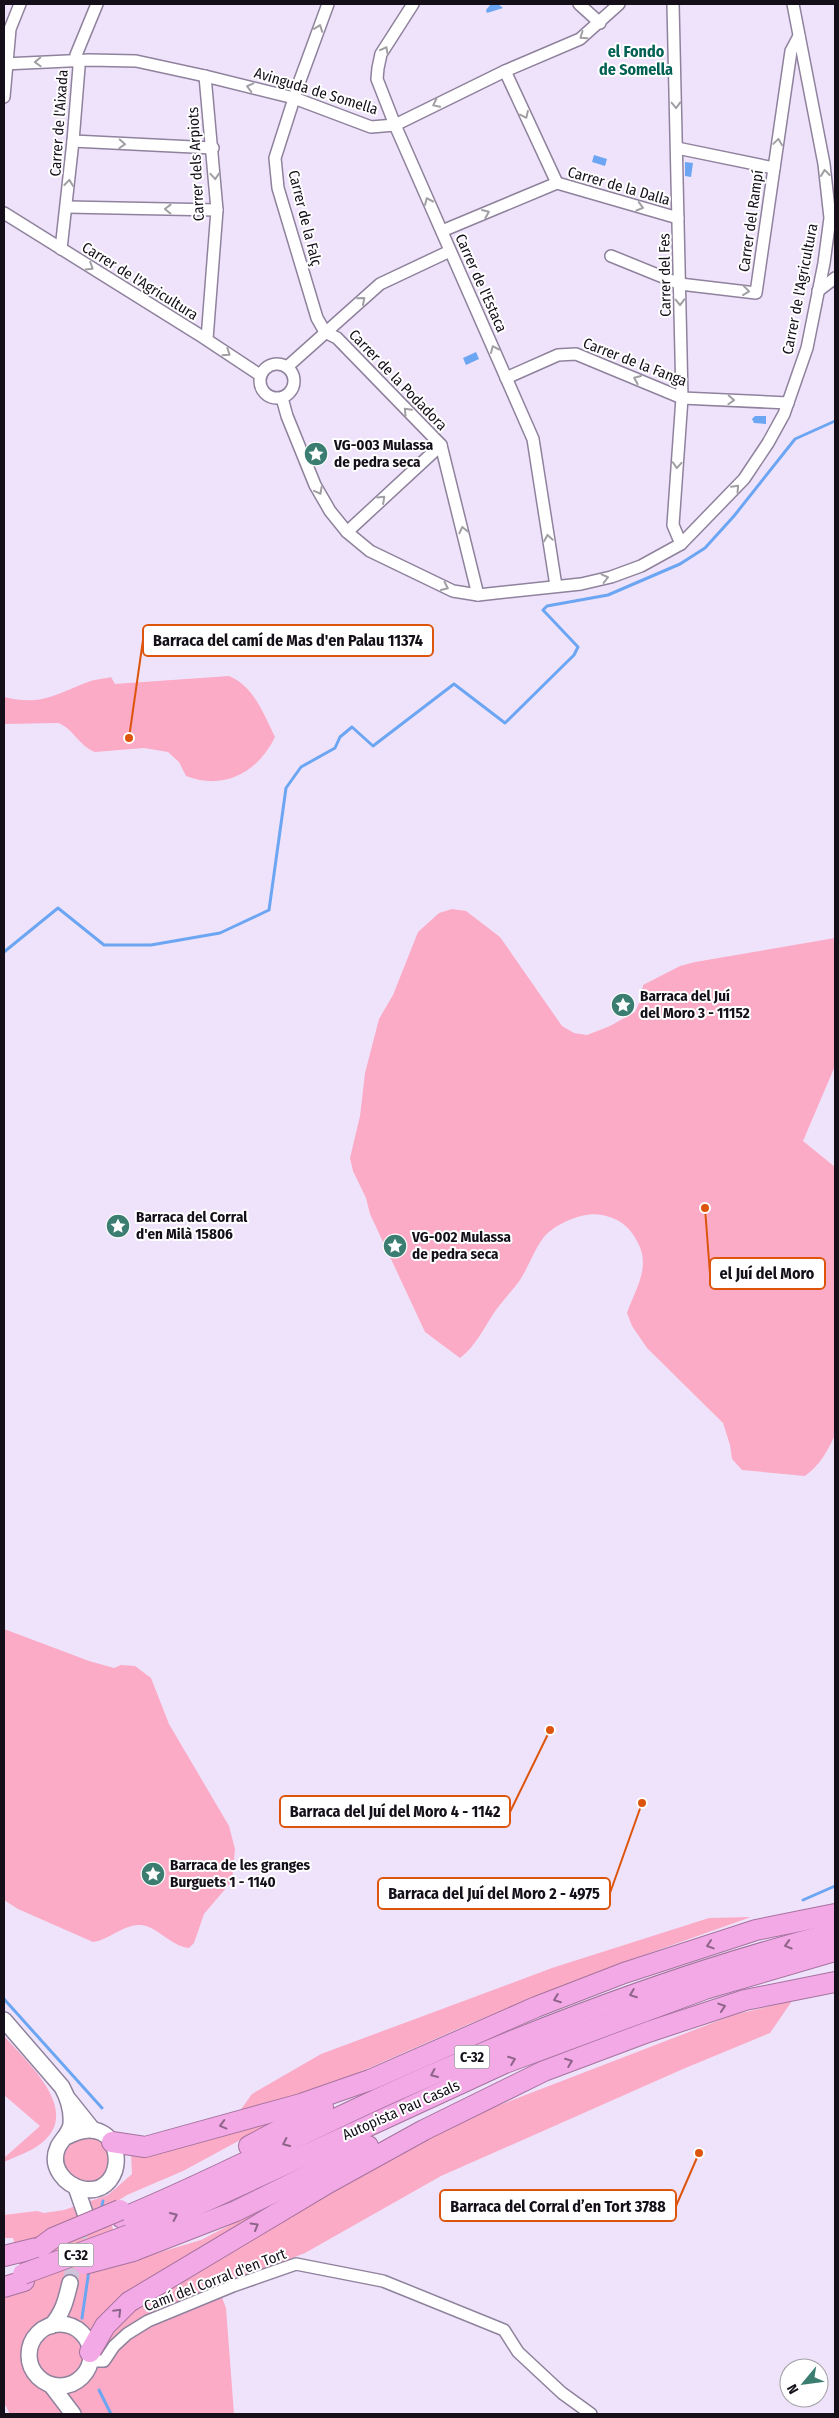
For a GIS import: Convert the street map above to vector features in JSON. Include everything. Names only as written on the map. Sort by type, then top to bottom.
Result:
[{"type":"highway","points":[[112,2142],[145,2148],[301,2104],[370,2080],[536,2007],[624,1974],[756,1930],[835,1914]]},
{"type":"highway","name":"Autopista Pau Casals","points":[[4,2279],[24,2278],[126,2228],[163,2201],[394,2092],[501,2044],[668,1982],[723,1964],[835,1933]]},
{"type":"highway","name":"Autopista Pau Casals","points":[[4,2256],[40,2246],[167,2219],[505,2063],[704,1989],[835,1951]]},
{"type":"highway","points":[[126,2228],[236,2211],[404,2129],[510,2083],[648,2032],[766,1994],[804,1979],[835,1971]]},
{"type":"highway","points":[[766,1994],[835,1982]]},
{"type":"highway","points":[[90,2357],[105,2326],[120,2310],[155,2285],[328,2183],[424,2130],[544,2071]]},
{"type":"highway","points":[[126,2228],[202,2172],[370,2080]]},
{"type":"highway","points":[[4,2287],[24,2278]]},
{"type":"street","points":[[4,97],[5,64],[10,29],[20,4]]},
{"type":"street","name":"Carrer de l'Aixada","points":[[61,249],[73,141],[78,61],[76,55],[97,4]]},
{"type":"street","name":"Carrer de la Falç","points":[[325,332],[316,318],[278,188],[275,158],[294,98],[328,4]]},
{"type":"street","name":"Carrer de l'Estaca","points":[[413,4],[382,54],[377,79],[395,125],[533,439],[556,586]]},
{"type":"street","points":[[579,4],[600,23]]},
{"type":"street","name":"Avinguda de Somella","points":[[5,64],[136,61],[294,98],[371,127],[395,125],[505,70],[580,39],[620,4]]},
{"type":"street","name":"Carrer del Fes","points":[[673,4],[682,398],[673,525],[681,544]]},
{"type":"street","name":"Carrer de l'Agricultura","points":[[282,398],[287,416],[315,485],[330,511],[346,532],[370,551],[453,591],[478,595],[581,584],[611,577],[641,566],[681,544],[744,479],[768,443],[788,403],[807,348],[824,263],[830,218],[824,164],[793,4]]},
{"type":"street","name":"Carrer del Rampí","points":[[611,256],[680,284],[756,293],[791,51],[799,36]]},
{"type":"street","points":[[505,70],[557,183]]},
{"type":"street","name":"Carrer dels Arpiots","points":[[205,76],[213,148],[217,210],[207,340]]},
{"type":"street","points":[[73,141],[213,148]]},
{"type":"street","points":[[677,148],[774,168]]},
{"type":"street","name":"Carrer de la Dalla","points":[[442,231],[557,183],[678,218]]},
{"type":"street","points":[[67,207],[217,210]]},
{"type":"street","name":"Carrer de l'Agricultura","points":[[4,213],[260,375]]},
{"type":"street","points":[[287,367],[380,284],[450,251]]},
{"type":"street","points":[[824,263],[835,271]]},
{"type":"street","points":[[818,291],[835,278]]},
{"type":"street","name":"Carrer de la Podadora","points":[[325,332],[337,338],[441,445],[346,532]]},
{"type":"street","name":"Carrer de la Fanga","points":[[506,378],[558,355],[576,354],[682,398],[788,403]]},
{"type":"street","points":[[271,364],[282,364],[287,367],[293,374],[294,385],[290,392],[282,398],[271,397],[265,393],[259,380],[266,367],[271,364]]},
{"type":"street","points":[[441,445],[478,595]]},
{"type":"street","points":[[4,2020],[62,2087],[69,2100],[93,2130],[112,2142],[118,2160],[115,2172],[107,2182],[93,2189],[76,2188],[64,2181],[57,2168],[58,2147],[66,2137],[71,2124],[69,2100]]},
{"type":"street","points":[[66,2137],[80,2130],[93,2130]]},
{"type":"street","points":[[76,2188],[85,2213],[93,2189]]},
{"type":"street","name":"Camí del Corral d'en Tort","points":[[90,2357],[104,2361],[114,2346],[127,2334],[148,2321],[230,2287],[296,2264],[383,2281],[504,2330],[518,2352],[562,2393],[591,2414]]},
{"type":"street","points":[[51,2326],[66,2304],[70,2283]]},
{"type":"street","points":[[66,2304],[71,2326]]},
{"type":"street","points":[[51,2385],[61,2386],[75,2382],[82,2377],[90,2357],[87,2341],[80,2332],[71,2326],[61,2324],[51,2326],[38,2333],[30,2345],[29,2354],[32,2370],[37,2376],[51,2385],[73,2414]]},
{"type":"street","points":[[73,2414],[72,2397],[75,2382]]},
{"type":"shaded area","points":[[229,676],[238,681],[252,694],[275,737],[268,749],[250,769],[227,779],[214,781],[200,780],[186,776],[179,762],[168,752],[144,748],[95,752],[85,746],[63,725],[58,723],[4,724],[4,697],[38,700],[91,681],[111,677],[115,684]]},
{"type":"shaded area","points":[[452,909],[466,911],[500,937],[562,1026],[574,1033],[587,1035],[610,1026],[635,1012],[641,999],[643,985],[680,966],[835,938],[835,1066],[803,1141],[835,1167],[835,1435],[823,1458],[805,1476],[742,1470],[732,1459],[723,1423],[647,1348],[632,1326],[627,1313],[640,1279],[643,1263],[642,1254],[633,1234],[625,1225],[615,1219],[595,1214],[587,1215],[571,1219],[549,1232],[540,1242],[520,1280],[496,1310],[476,1342],[460,1358],[425,1332],[370,1214],[366,1198],[353,1171],[350,1158],[360,1116],[365,1073],[379,1019],[393,995],[418,932],[439,913]]},
{"type":"shaded area","points":[[4,1629],[89,1661],[114,1668],[121,1665],[135,1666],[151,1678],[169,1724],[229,1826],[235,1849],[232,1881],[204,1914],[194,1943],[189,1948],[176,1944],[152,1928],[140,1925],[128,1927],[93,1942],[18,1909],[4,1900]]},
{"type":"shaded area","points":[[751,1917],[619,1964],[469,2024],[351,2076],[283,2117],[183,2171],[127,2195],[116,2202],[111,2218],[113,2230],[134,2260],[201,2240],[253,2213],[497,2106],[733,2015],[792,2001],[770,2033],[683,2069],[441,2176],[305,2253],[218,2287],[226,2308],[234,2414],[10,2414],[4,2403],[4,2296],[28,2290],[13,2238],[4,2238],[4,2215],[64,2210],[108,2195],[132,2174],[131,2154],[226,2130],[252,2094],[321,2054],[552,1968],[709,1918]]},
{"type":"shaded area","points":[[4,2036],[36,2071],[46,2086],[53,2100],[56,2114],[54,2128],[40,2145],[4,2162],[4,2158],[40,2126],[4,2095]]},
{"type":"shaded area","points":[[82,2136],[92,2136],[104,2143],[111,2155],[111,2165],[104,2177],[92,2184],[82,2184],[74,2180],[67,2173],[63,2165],[63,2155],[67,2147],[74,2140]]},
{"type":"water","points":[[491,4],[498,4],[503,8],[487,13],[486,10]]},
{"type":"water","points":[[594,155],[607,159],[605,166],[592,162]]},
{"type":"water","points":[[685,162],[693,163],[691,177],[685,176]]},
{"type":"water","points":[[476,352],[479,359],[466,365],[463,358]]},
{"type":"water","points":[[755,416],[766,416],[766,424],[754,423],[752,419]]},
{"type":"waterway","points":[[4,952],[58,908],[104,945],[151,945],[220,933],[269,910],[286,788],[301,767],[335,748],[340,737],[352,727],[373,746],[454,684],[505,723],[574,655],[578,647],[543,610],[547,606],[608,595],[680,564],[705,548],[734,516],[795,439],[835,421]]},
{"type":"waterway","points":[[803,1900],[835,1886]]},
{"type":"waterway","points":[[4,1999],[102,2108]]},
{"type":"waterway","points":[[101,2210],[103,2201]]},
{"type":"waterway","points":[[82,2318],[89,2270]]},
{"type":"waterway","points":[[99,2390],[111,2414]]},
{"type":"tunnel","points":[[70,2283],[83,2219]]},
{"type":"place","name":"VG-003 Mulassa de pedra seca","points":[[316,454]]},
{"type":"place","name":"Barraca del camí de Mas d'en Palau 11374","points":[[129,738]]},
{"type":"place","name":"Barraca del Juí del Moro 3 - 11152","points":[[623,1005]]},
{"type":"place","name":"el Juí del Moro","points":[[705,1208]]},
{"type":"place","name":"Barraca del Corral d'en Milà 15806","points":[[118,1226]]},
{"type":"place","name":"VG-002 Mulassa de pedra seca","points":[[395,1246]]},
{"type":"place","name":"Barraca del Juí del Moro 4 - 1142","points":[[550,1730]]},
{"type":"place","name":"Barraca del Juí del Moro 2 - 4975","points":[[642,1803]]},
{"type":"place","name":"Barraca de les granges Burguets 1 - 1140","points":[[153,1874]]},
{"type":"place","name":"Barraca del Corral d’en Tort 3788","points":[[699,2153]]},
{"type":"district","name":"el Fondo de Somella","points":[[636,60]]}]
